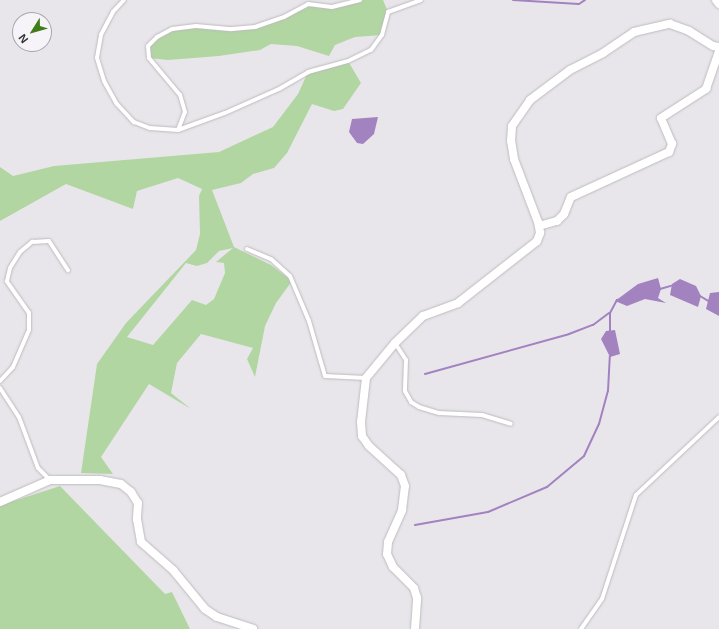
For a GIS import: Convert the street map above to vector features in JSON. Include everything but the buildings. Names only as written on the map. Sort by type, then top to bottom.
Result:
[{"type":"street","points":[[716,0],[719,4]]},
{"type":"street","points":[[415,629],[417,598],[414,588],[394,567],[387,554],[388,542],[402,510],[404,486],[401,475],[369,446],[362,436],[361,422],[366,378],[395,343],[423,316],[458,303],[537,241],[539,226],[510,141],[512,126],[530,100],[570,70],[603,53],[634,32],[670,24],[689,31],[713,46],[719,47]]},
{"type":"street","points":[[539,226],[557,221],[564,214],[571,197],[669,152],[672,144],[661,118],[706,89],[719,52]]},
{"type":"street","points":[[0,502],[50,480],[100,480],[121,484],[131,492],[138,503],[137,520],[141,542],[173,570],[205,608],[217,617],[253,629]]},
{"type":"lane","points":[[124,0],[113,12],[101,35],[97,58],[104,81],[117,104],[134,122],[150,128],[178,130],[225,113],[279,89],[308,72],[348,61],[372,50],[382,35],[388,12],[421,0]]},
{"type":"lane","points":[[178,130],[185,112],[180,95],[149,58],[148,46],[157,37],[172,29],[196,26],[232,29],[255,27],[284,17],[308,4],[332,7],[360,0]]},
{"type":"lane","points":[[0,381],[13,367],[29,330],[29,313],[7,281],[10,268],[20,252],[32,242],[49,241],[68,270]]},
{"type":"lane","points":[[247,249],[271,259],[290,276],[314,333],[325,376],[366,378]]},
{"type":"lane","points":[[395,343],[406,360],[405,391],[411,402],[419,407],[439,413],[482,415],[511,424]]},
{"type":"lane","points":[[0,388],[19,417],[38,468],[50,480]]},
{"type":"lane","points":[[581,629],[602,599],[636,495],[719,417]]},
{"type":"green space","points":[[360,0],[383,0],[388,12],[382,35],[355,37],[335,45],[329,56],[297,46],[271,44],[260,50],[219,56],[168,60],[149,58],[148,43],[172,29],[196,26],[232,29],[255,27],[284,17],[308,4],[332,7]]},
{"type":"green space","points":[[348,61],[361,83],[343,109],[334,111],[312,104],[287,153],[274,168],[253,174],[241,183],[212,190],[234,247],[271,265],[292,281],[276,303],[265,326],[255,377],[247,359],[253,348],[201,334],[177,363],[171,393],[191,409],[149,384],[101,457],[113,474],[81,473],[97,364],[126,323],[196,250],[200,234],[199,196],[202,189],[178,178],[137,191],[133,209],[66,184],[0,221],[0,167],[13,176],[54,166],[219,152],[273,127],[298,94],[308,72]],"holes":[[[233,248],[216,262],[224,263],[225,273],[214,299],[206,305],[192,300],[153,345],[127,337],[186,263],[197,266],[207,263],[219,251]]]},
{"type":"green space","points":[[60,486],[165,594],[172,592],[190,629],[0,629],[0,497],[4,502],[17,500]]},
{"type":"shaded area","points":[[378,117],[374,134],[363,144],[357,143],[349,132],[352,119]]},
{"type":"shaded area","points":[[658,278],[661,289],[658,298],[666,303],[645,299],[627,306],[615,301],[638,284]]},
{"type":"shaded area","points":[[680,279],[696,286],[701,296],[698,307],[670,295],[672,284]]},
{"type":"shaded area","points":[[719,292],[719,316],[706,309],[710,293]]},
{"type":"shaded area","points":[[615,330],[620,354],[610,357],[601,339],[606,331]]},
{"type":"waterway","points":[[513,0],[579,4],[585,0]]},
{"type":"waterway","points":[[660,289],[674,285]]},
{"type":"waterway","points":[[700,296],[710,302]]},
{"type":"waterway","points":[[610,331],[610,313],[617,300]]},
{"type":"waterway","points":[[425,374],[569,334],[593,325],[609,313]]},
{"type":"waterway","points":[[415,525],[488,512],[547,487],[584,456],[599,424],[608,391],[610,356]]}]
